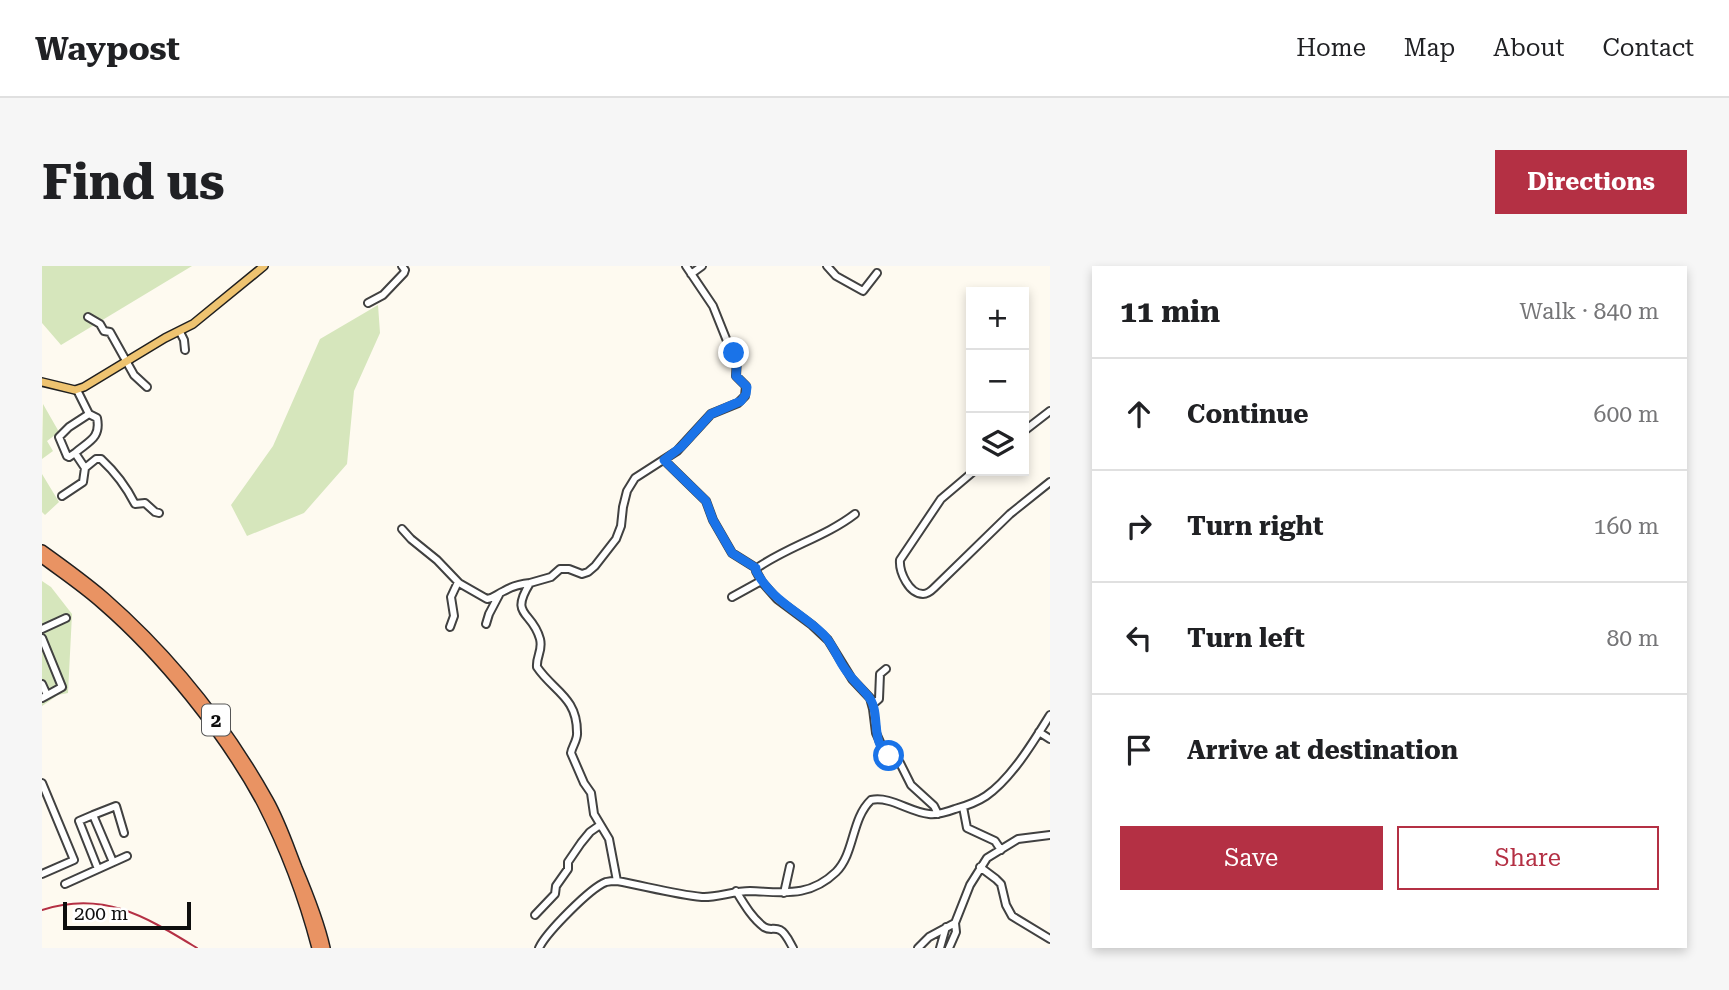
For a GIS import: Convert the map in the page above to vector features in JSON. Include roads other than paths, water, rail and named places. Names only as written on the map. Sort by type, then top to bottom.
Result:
[{"type":"highway","name":"2","points":[[42,550],[104,597],[143,633],[211,713],[269,801],[306,888],[320,944]]},
{"type":"highway","name":"2","points":[[42,558],[101,603],[129,630],[166,669],[205,717],[239,765],[260,801],[320,944]]},
{"type":"main road","points":[[42,382],[78,390],[195,323],[264,266]]},
{"type":"street","points":[[368,303],[383,295],[405,272],[402,266]]},
{"type":"street","points":[[402,529],[458,582],[487,599],[518,585],[551,577],[560,569],[582,574],[588,572],[618,535],[622,507],[632,481],[681,447],[711,414],[738,403],[747,392],[746,386],[736,376],[737,359],[713,306],[686,266]]},
{"type":"street","points":[[691,274],[702,266]]},
{"type":"street","points":[[827,266],[836,276],[863,291],[877,273]]},
{"type":"street","points":[[88,317],[100,324],[104,331],[110,332],[134,375],[147,387]]},
{"type":"street","points":[[180,332],[184,340],[184,350]]},
{"type":"street","points":[[78,390],[89,414],[97,418],[98,431],[67,457],[58,438],[89,414]]},
{"type":"street","points":[[1029,427],[1050,411]]},
{"type":"street","points":[[62,496],[83,482],[85,468],[75,453]]},
{"type":"street","points":[[85,468],[96,459],[101,459],[135,504],[145,503],[159,513]]},
{"type":"street","points":[[664,460],[706,501],[713,520],[732,553],[756,568],[761,581],[780,601],[825,636],[852,679],[870,698],[876,733],[885,753],[900,763],[911,785],[932,804],[938,814]]},
{"type":"street","points":[[968,476],[941,499],[900,561],[903,577],[919,593],[925,594],[934,588],[1010,514],[1047,483],[1050,492]]},
{"type":"street","points":[[756,568],[790,548],[831,530],[855,513]]},
{"type":"street","points":[[732,597],[761,581]]},
{"type":"street","points":[[450,627],[454,616],[451,597],[458,582]]},
{"type":"street","points":[[530,583],[523,596],[521,608],[533,621],[540,639],[537,667],[565,696],[572,710],[578,733],[571,753],[591,793],[593,813],[609,839],[617,881]]},
{"type":"street","points":[[486,624],[500,593]]},
{"type":"street","points":[[42,629],[66,618]]},
{"type":"street","points":[[42,638],[62,687],[45,696],[42,684]]},
{"type":"street","points":[[872,705],[879,699],[880,674],[886,669]]},
{"type":"street","points":[[539,948],[550,932],[593,890],[605,882],[617,881],[705,897],[736,891],[784,893],[810,888],[836,871],[845,858],[861,814],[871,800],[886,800],[932,814],[963,807],[986,796],[997,786],[1015,766],[1050,715]]},
{"type":"street","points":[[1039,732],[1050,740]]},
{"type":"street","points":[[42,783],[81,877]]},
{"type":"street","points":[[98,869],[79,821],[116,806],[124,833]]},
{"type":"street","points":[[963,807],[967,828],[995,841],[1001,850]]},
{"type":"street","points":[[93,815],[113,862]]},
{"type":"street","points":[[535,915],[555,894],[556,886],[568,869],[569,860],[580,843],[600,825]]},
{"type":"street","points":[[949,948],[967,890],[990,855],[1021,838],[1050,835]]},
{"type":"street","points":[[65,884],[127,856]]},
{"type":"street","points":[[42,874],[74,860]]},
{"type":"street","points":[[784,893],[790,866]]},
{"type":"street","points":[[980,867],[1001,884],[1007,909],[1012,916],[1050,939]]},
{"type":"street","points":[[736,891],[763,926],[782,932],[793,948]]},
{"type":"street","points":[[918,948],[929,937],[955,923]]},
{"type":"street","points":[[940,948],[946,927]]},
{"type":"railway","points":[[42,910],[85,903],[105,905],[142,917],[197,948]]}]
